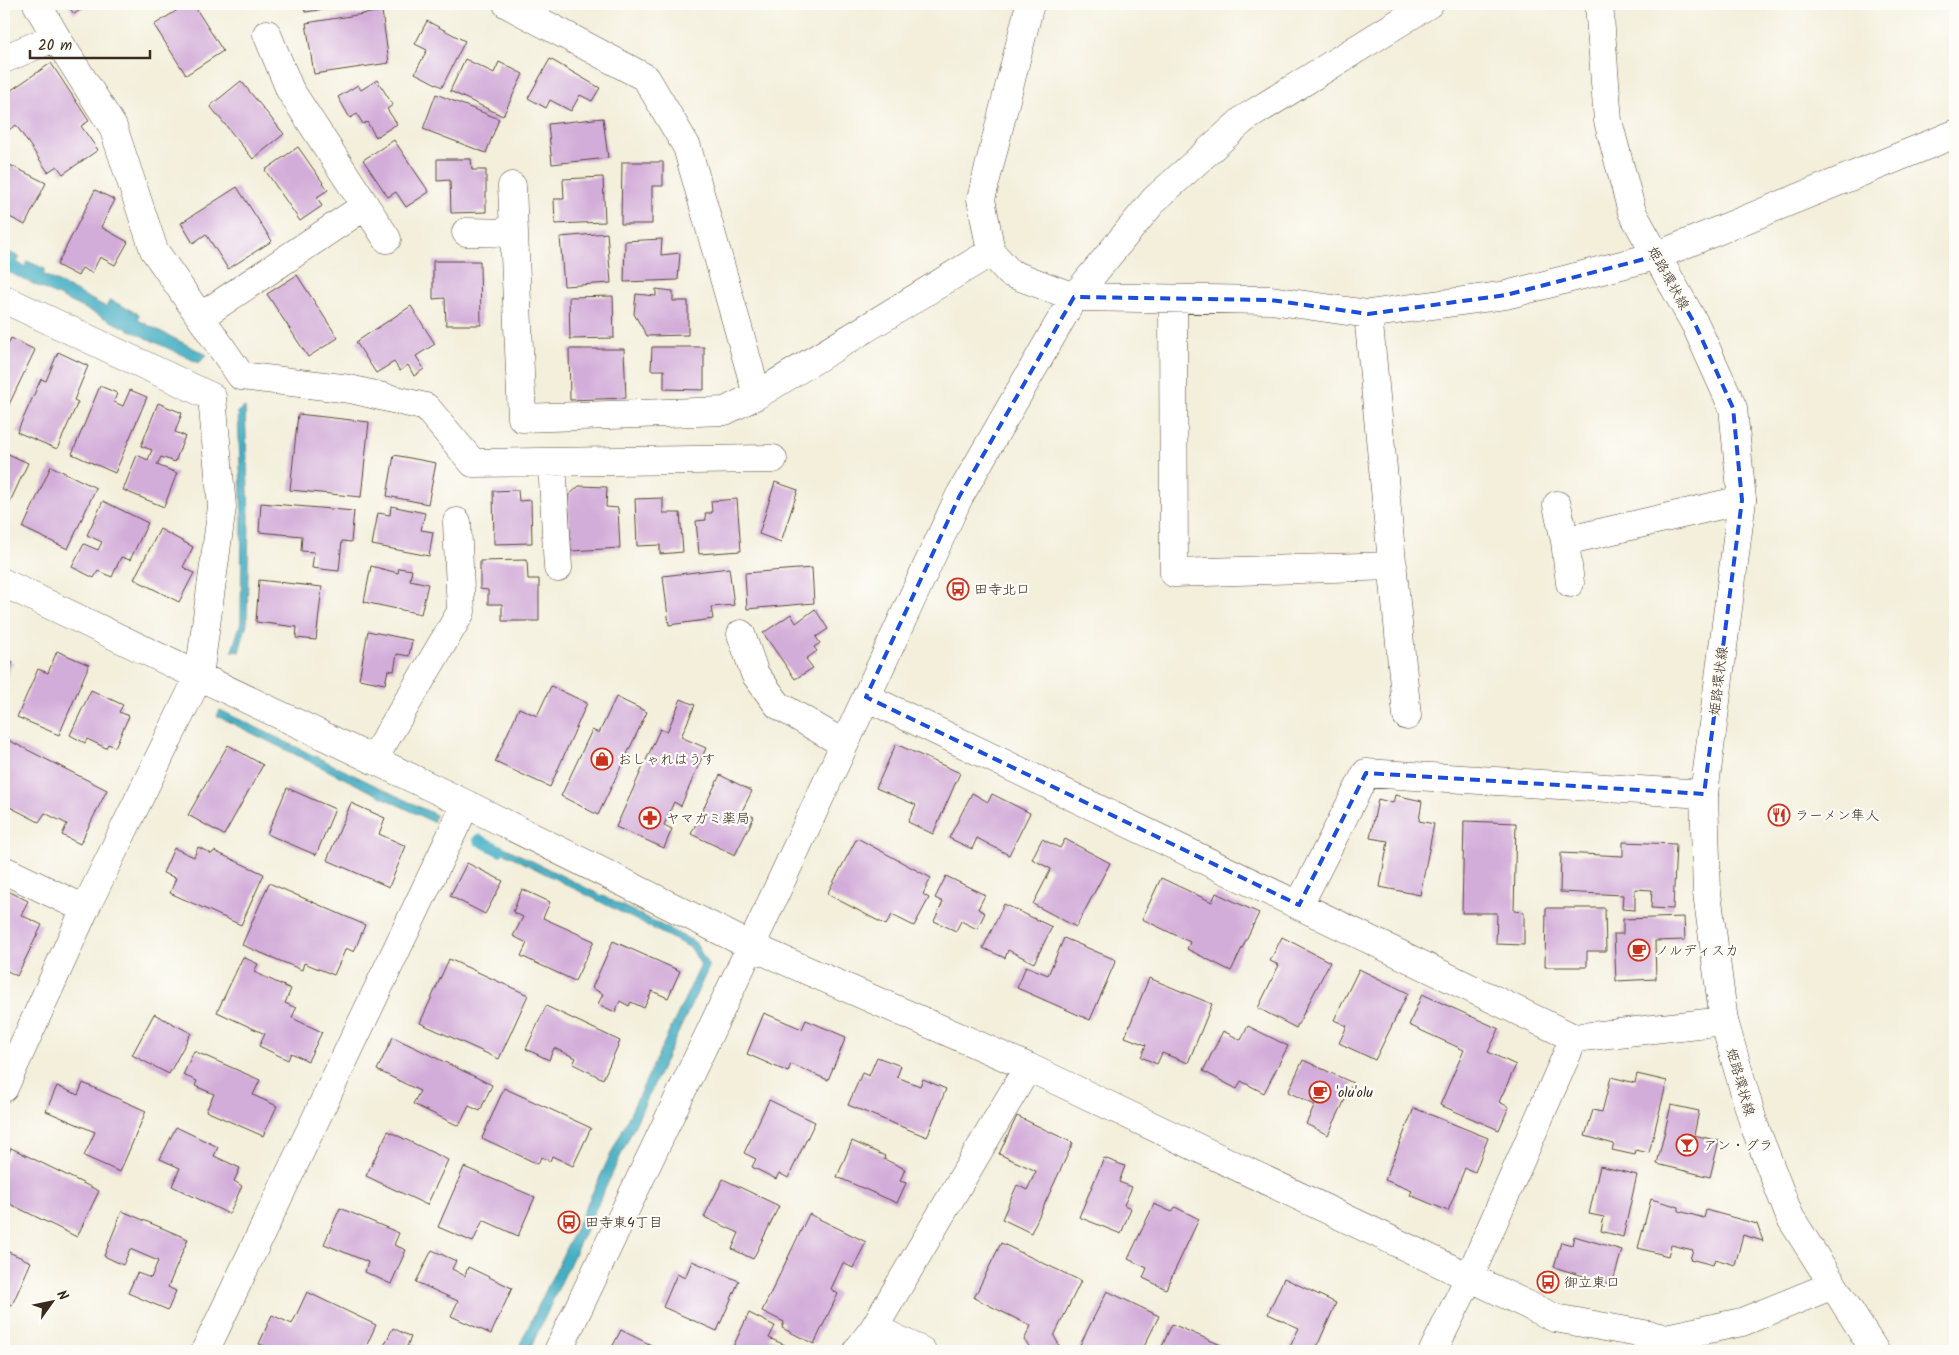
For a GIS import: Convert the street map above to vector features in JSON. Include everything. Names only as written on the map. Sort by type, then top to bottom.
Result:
[{"type":"street","points":[[37,4],[113,128],[154,250],[241,376]]},
{"type":"street","points":[[507,4],[646,78],[687,147],[757,395]]},
{"type":"street","points":[[1030,4],[981,199],[991,252],[1010,273],[1074,297],[1271,300],[1368,314],[1506,295],[1656,256],[1955,134]]},
{"type":"street","points":[[558,1351],[751,946],[959,497],[1074,297],[1155,199],[1244,118],[1430,4]]},
{"type":"street","name":"姫路環状線","points":[[1599,4],[1608,121],[1632,212],[1696,326],[1733,408],[1742,500],[1704,794],[1708,892],[1724,1021],[1754,1125],[1790,1217],[1875,1351]]},
{"type":"street","points":[[267,34],[290,90],[387,239]]},
{"type":"street","points":[[4,59],[56,37]]},
{"type":"street","points":[[512,186],[522,418],[726,410],[757,395],[991,252]]},
{"type":"street","points":[[200,317],[365,206]]},
{"type":"street","points":[[466,232],[514,232]]},
{"type":"street","points":[[4,299],[212,396]]},
{"type":"street","points":[[1173,299],[1174,573],[1393,566]]},
{"type":"street","points":[[1368,314],[1407,716]]},
{"type":"street","points":[[212,396],[241,376],[350,389],[426,407],[473,463],[773,459]]},
{"type":"street","points":[[4,1088],[86,909],[199,676],[222,507],[212,396]]},
{"type":"street","points":[[552,462],[558,568]]},
{"type":"street","points":[[1565,541],[1742,500]]},
{"type":"street","points":[[1557,505],[1565,541],[1570,584]]},
{"type":"street","points":[[373,760],[461,612],[457,522]]},
{"type":"street","points":[[4,584],[466,804],[751,946],[1028,1066],[1555,1318],[1666,1338],[1742,1322],[1833,1285]]},
{"type":"street","points":[[741,634],[754,674],[778,705],[844,744]]},
{"type":"street","points":[[866,698],[1574,1038],[1724,1021]]},
{"type":"street","points":[[1299,905],[1366,773],[1704,794]]},
{"type":"street","points":[[205,1351],[466,804]]},
{"type":"street","points":[[4,870],[86,909]]},
{"type":"street","points":[[1433,1351],[1469,1278],[1574,1038]]},
{"type":"street","points":[[857,1351],[874,1328],[1028,1066]]},
{"type":"street","points":[[874,1328],[922,1351]]},
{"type":"highlighted area","points":[[1656,256],[1696,326],[1733,408],[1742,500],[1704,794],[1366,773],[1299,905],[866,697],[959,497],[1074,297],[1271,300],[1368,314],[1506,295]]},
{"type":"water","points":[[4,250],[20,257],[17,262],[25,267],[27,261],[45,269],[43,274],[106,307],[110,300],[139,314],[138,320],[207,355],[199,363],[4,270]]},
{"type":"water","points":[[245,407],[249,517],[247,623],[239,652],[232,651],[241,622],[242,520],[238,411]]},
{"type":"water","points":[[220,710],[436,815],[433,822],[217,716]]},
{"type":"water","points":[[486,838],[695,942],[709,967],[529,1351],[517,1351],[701,965],[691,948],[483,842]]},
{"type":"building","points":[[67,4],[89,4],[74,14]]},
{"type":"building","points":[[187,4],[193,4],[223,51],[186,75],[154,25]]},
{"type":"building","points":[[304,4],[350,4],[350,6],[305,12]]},
{"type":"building","points":[[382,11],[389,63],[314,74],[306,23]]},
{"type":"building","points":[[427,21],[465,41],[442,87],[415,73],[427,50],[415,44]]},
{"type":"building","points":[[465,59],[494,73],[499,62],[523,74],[503,116],[450,91]]},
{"type":"building","points":[[550,59],[600,88],[592,101],[580,95],[571,111],[550,100],[546,108],[528,98]]},
{"type":"building","points":[[51,63],[89,121],[81,126],[98,150],[63,174],[57,166],[48,172],[16,125],[4,133],[4,95]]},
{"type":"building","points":[[377,80],[393,105],[387,109],[397,124],[376,137],[367,122],[363,124],[357,114],[350,118],[338,97],[358,85],[361,90]]},
{"type":"building","points":[[241,81],[284,134],[253,159],[210,106]]},
{"type":"building","points":[[436,94],[499,119],[486,153],[423,129]]},
{"type":"building","points":[[603,118],[608,158],[552,164],[548,124]]},
{"type":"building","points":[[394,140],[429,192],[406,207],[396,192],[388,197],[363,160]]},
{"type":"building","points":[[298,147],[328,190],[317,197],[322,206],[300,221],[265,170]]},
{"type":"building","points":[[437,159],[471,159],[472,170],[486,170],[486,212],[451,213],[450,180],[437,181]]},
{"type":"building","points":[[4,162],[46,183],[25,225],[4,214]]},
{"type":"building","points":[[622,162],[663,162],[663,186],[652,186],[652,224],[621,224]]},
{"type":"building","points":[[603,177],[605,222],[555,224],[554,199],[564,199],[563,179]]},
{"type":"building","points":[[237,187],[272,241],[228,269],[206,234],[193,243],[181,223]]},
{"type":"building","points":[[95,190],[115,200],[101,227],[128,242],[115,265],[100,257],[92,273],[82,268],[78,276],[57,265]]},
{"type":"building","points":[[607,233],[611,283],[564,286],[560,237]]},
{"type":"building","points":[[662,239],[661,255],[680,253],[678,280],[624,282],[625,241]]},
{"type":"building","points":[[433,261],[480,261],[481,325],[446,325],[445,298],[433,299]]},
{"type":"building","points":[[297,275],[338,338],[308,357],[267,294]]},
{"type":"building","points":[[656,289],[673,291],[673,301],[688,301],[688,335],[647,336],[634,314],[636,294],[656,296]]},
{"type":"building","points":[[613,296],[614,338],[570,339],[569,297]]},
{"type":"building","points":[[411,306],[435,344],[416,356],[424,369],[414,376],[408,365],[400,371],[394,362],[376,373],[356,342]]},
{"type":"building","points":[[11,338],[35,350],[4,415],[4,353]]},
{"type":"building","points":[[652,347],[704,347],[704,390],[664,389],[664,370],[651,370]]},
{"type":"building","points":[[569,349],[624,349],[626,398],[570,400]]},
{"type":"building","points":[[58,352],[88,366],[74,400],[78,402],[57,449],[17,432],[41,379],[46,381]]},
{"type":"building","points":[[100,386],[117,393],[114,402],[123,406],[130,390],[147,397],[115,473],[72,454]]},
{"type":"building","points":[[158,403],[182,413],[175,432],[185,436],[175,462],[161,457],[157,465],[177,473],[164,507],[123,490],[137,455],[148,460],[152,450],[141,446]]},
{"type":"building","points":[[298,414],[369,422],[361,497],[290,490]]},
{"type":"building","points":[[4,452],[28,463],[9,504],[4,502]]},
{"type":"building","points":[[394,455],[436,463],[428,504],[387,496]]},
{"type":"building","points":[[51,466],[96,488],[68,549],[23,528]]},
{"type":"building","points":[[775,482],[798,490],[781,542],[759,534]]},
{"type":"building","points":[[579,486],[607,487],[606,507],[618,508],[620,548],[571,551],[568,496]]},
{"type":"building","points":[[518,490],[519,501],[531,500],[532,543],[494,544],[493,491]]},
{"type":"building","points":[[663,498],[663,513],[680,513],[683,552],[660,554],[660,545],[637,546],[635,499]]},
{"type":"building","points":[[737,499],[741,551],[699,554],[696,521],[706,520],[705,513],[712,513],[711,501]]},
{"type":"building","points":[[103,501],[148,523],[130,560],[121,557],[112,577],[98,571],[94,578],[72,567],[84,544],[98,550],[102,542],[87,535]]},
{"type":"building","points":[[261,503],[354,511],[351,542],[342,541],[339,571],[312,568],[314,552],[301,551],[302,536],[259,532]]},
{"type":"building","points":[[391,506],[425,513],[421,530],[433,532],[429,556],[372,545],[378,513],[390,515]]},
{"type":"building","points":[[160,529],[193,547],[183,567],[194,573],[179,602],[134,579]]},
{"type":"building","points":[[527,560],[528,579],[539,579],[539,621],[502,621],[502,604],[488,604],[488,590],[480,589],[480,561]]},
{"type":"building","points":[[371,566],[398,573],[399,568],[412,570],[410,580],[428,584],[421,614],[364,602]]},
{"type":"building","points":[[729,568],[734,605],[711,607],[713,619],[669,625],[663,576]]},
{"type":"building","points":[[812,568],[814,603],[747,609],[745,573]]},
{"type":"building","points":[[259,580],[322,587],[316,640],[296,638],[297,627],[256,622]]},
{"type":"building","points":[[815,609],[828,629],[816,637],[820,643],[814,647],[817,651],[806,659],[813,668],[795,679],[763,633],[791,614],[796,623]]},
{"type":"building","points":[[368,631],[412,640],[409,656],[397,654],[394,671],[388,670],[385,684],[359,679]]},
{"type":"building","points":[[57,651],[89,665],[59,735],[17,717],[38,669],[48,673]]},
{"type":"building","points":[[4,658],[13,662],[4,680]]},
{"type":"building","points":[[551,686],[587,703],[550,787],[495,762],[519,708],[537,716]]},
{"type":"building","points":[[91,690],[123,705],[119,712],[129,716],[115,747],[108,744],[106,748],[87,739],[85,743],[70,735]]},
{"type":"building","points":[[616,697],[647,712],[598,815],[561,796],[592,730],[599,733]]},
{"type":"building","points":[[681,699],[695,705],[681,737],[706,748],[681,806],[674,802],[664,825],[672,829],[664,848],[616,827],[660,729],[667,732]]},
{"type":"building","points":[[4,738],[107,790],[80,844],[62,835],[67,824],[45,813],[39,822],[4,804]]},
{"type":"building","points":[[896,744],[960,773],[933,834],[908,822],[916,805],[876,788]]},
{"type":"building","points":[[228,745],[263,765],[224,835],[188,815]]},
{"type":"building","points":[[720,775],[752,791],[742,811],[754,817],[735,855],[691,834]]},
{"type":"building","points":[[287,788],[335,809],[316,855],[267,834]]},
{"type":"building","points":[[972,793],[988,802],[992,794],[1030,813],[1009,855],[977,838],[972,849],[949,838]]},
{"type":"building","points":[[1395,795],[1422,801],[1419,821],[1434,824],[1420,895],[1380,887],[1388,841],[1370,838],[1378,799],[1393,803]]},
{"type":"building","points":[[351,803],[385,818],[379,834],[406,846],[389,887],[327,860]]},
{"type":"building","points":[[1464,821],[1516,823],[1514,911],[1524,912],[1524,945],[1496,944],[1497,913],[1462,913]]},
{"type":"building","points":[[857,838],[931,878],[923,894],[929,898],[914,926],[892,915],[886,925],[827,894]]},
{"type":"building","points":[[1042,839],[1060,848],[1065,839],[1110,863],[1076,927],[1033,904],[1051,869],[1032,859]]},
{"type":"building","points":[[1623,842],[1676,844],[1673,909],[1651,908],[1652,890],[1635,889],[1635,910],[1622,909],[1623,895],[1560,892],[1561,853],[1623,856]]},
{"type":"building","points":[[198,847],[212,854],[214,851],[264,874],[241,925],[170,893],[176,878],[163,873],[174,848],[194,857]]},
{"type":"building","points":[[467,863],[503,881],[485,914],[450,896]]},
{"type":"building","points":[[946,876],[985,895],[978,909],[985,913],[977,929],[961,921],[956,931],[934,921],[943,902],[935,898]]},
{"type":"building","points":[[1161,878],[1212,902],[1216,893],[1259,913],[1231,971],[1187,949],[1190,942],[1142,919]]},
{"type":"building","points":[[269,883],[365,925],[354,952],[346,948],[334,975],[304,963],[302,970],[242,945]]},
{"type":"building","points":[[4,889],[28,901],[21,915],[42,925],[17,976],[4,969]]},
{"type":"building","points":[[522,889],[550,902],[543,918],[594,941],[575,981],[521,956],[527,943],[513,936],[523,917],[513,912]]},
{"type":"building","points":[[1004,904],[1052,927],[1034,963],[1008,950],[1005,958],[983,948]]},
{"type":"building","points":[[1546,908],[1605,908],[1606,951],[1587,951],[1587,967],[1545,967]]},
{"type":"building","points":[[1684,917],[1685,940],[1655,941],[1656,979],[1616,981],[1614,934],[1623,934],[1623,919]]},
{"type":"building","points":[[1282,937],[1330,962],[1296,1028],[1258,1008],[1279,965],[1270,961]]},
{"type":"building","points":[[1064,938],[1116,960],[1090,1020],[1017,988],[1026,966],[1048,975]]},
{"type":"building","points":[[613,941],[680,971],[668,998],[652,991],[644,1008],[631,1002],[629,1006],[620,1001],[615,1012],[598,1004],[603,994],[592,988]]},
{"type":"building","points":[[243,957],[258,964],[254,972],[291,989],[285,1003],[296,1008],[292,1018],[322,1032],[308,1061],[291,1053],[288,1060],[259,1046],[265,1034],[217,1012]]},
{"type":"building","points":[[449,959],[528,995],[499,1059],[420,1023]]},
{"type":"building","points":[[1359,969],[1408,993],[1375,1060],[1339,1043],[1347,1026],[1334,1020]]},
{"type":"building","points":[[1149,978],[1212,1004],[1188,1063],[1162,1053],[1157,1064],[1141,1057],[1146,1045],[1125,1037]]},
{"type":"building","points":[[1422,994],[1499,1029],[1488,1052],[1516,1065],[1499,1102],[1509,1107],[1499,1130],[1440,1105],[1464,1050],[1409,1025]]},
{"type":"building","points":[[546,1006],[620,1041],[603,1079],[573,1064],[576,1058],[554,1048],[549,1060],[526,1049]]},
{"type":"building","points":[[764,1013],[802,1029],[806,1020],[846,1037],[828,1080],[791,1064],[788,1072],[747,1054]]},
{"type":"building","points":[[154,1014],[191,1033],[169,1074],[132,1055]]},
{"type":"building","points":[[1248,1026],[1288,1046],[1264,1093],[1241,1081],[1237,1089],[1203,1071],[1223,1031],[1241,1040]]},
{"type":"building","points":[[393,1037],[492,1085],[480,1111],[469,1106],[459,1126],[413,1104],[420,1091],[377,1070]]},
{"type":"building","points":[[194,1051],[260,1080],[253,1095],[277,1106],[263,1136],[206,1111],[214,1094],[195,1086],[197,1081],[183,1075]]},
{"type":"building","points":[[877,1057],[901,1066],[897,1077],[920,1086],[923,1079],[946,1089],[927,1137],[848,1105],[862,1073],[869,1076]]},
{"type":"building","points":[[1303,1060],[1353,1083],[1328,1135],[1306,1124],[1315,1105],[1288,1092]]},
{"type":"building","points":[[1637,1074],[1667,1081],[1649,1153],[1636,1150],[1635,1155],[1612,1150],[1614,1144],[1585,1136],[1593,1110],[1602,1112],[1611,1077],[1635,1083]]},
{"type":"building","points":[[83,1083],[146,1111],[120,1172],[84,1156],[95,1132],[46,1111],[57,1086],[78,1095]]},
{"type":"building","points":[[504,1088],[591,1128],[573,1166],[552,1156],[550,1161],[541,1157],[538,1164],[482,1138]]},
{"type":"building","points":[[769,1100],[815,1122],[788,1178],[779,1173],[776,1179],[752,1167],[756,1159],[744,1153]]},
{"type":"building","points":[[1671,1105],[1699,1111],[1694,1135],[1719,1141],[1710,1177],[1657,1164]]},
{"type":"building","points":[[1414,1108],[1488,1138],[1475,1172],[1465,1168],[1448,1211],[1410,1195],[1412,1191],[1385,1180]]},
{"type":"building","points":[[1017,1116],[1073,1143],[1031,1233],[1002,1219],[1017,1185],[1027,1190],[1036,1171],[999,1154]]},
{"type":"building","points":[[176,1127],[218,1147],[214,1156],[240,1168],[234,1181],[242,1186],[229,1214],[172,1186],[180,1168],[160,1159]]},
{"type":"building","points":[[388,1131],[448,1160],[427,1205],[366,1176]]},
{"type":"building","points":[[852,1141],[885,1156],[884,1159],[905,1169],[900,1181],[906,1183],[897,1203],[837,1177]]},
{"type":"building","points":[[11,1148],[99,1191],[77,1237],[4,1201],[4,1164]]},
{"type":"building","points":[[1104,1158],[1125,1166],[1119,1182],[1132,1187],[1124,1205],[1131,1208],[1121,1234],[1079,1217]]},
{"type":"building","points":[[1600,1166],[1637,1175],[1623,1237],[1601,1231],[1604,1217],[1589,1214]]},
{"type":"building","points":[[464,1167],[535,1197],[518,1236],[483,1220],[473,1242],[438,1227]]},
{"type":"building","points":[[723,1179],[779,1206],[753,1259],[732,1249],[739,1233],[704,1217]]},
{"type":"building","points":[[1651,1199],[1679,1207],[1679,1211],[1704,1218],[1706,1210],[1757,1224],[1763,1241],[1743,1235],[1735,1265],[1715,1259],[1713,1265],[1690,1259],[1693,1250],[1671,1245],[1668,1256],[1638,1248]]},
{"type":"building","points":[[1154,1204],[1172,1212],[1175,1207],[1199,1219],[1166,1289],[1143,1278],[1147,1268],[1128,1259]]},
{"type":"building","points":[[340,1208],[399,1233],[394,1245],[406,1250],[391,1284],[365,1272],[368,1262],[324,1244]]},
{"type":"building","points":[[122,1211],[188,1239],[168,1287],[176,1291],[168,1310],[128,1293],[137,1273],[151,1278],[158,1261],[130,1249],[123,1265],[104,1256]]},
{"type":"building","points":[[809,1214],[866,1242],[853,1268],[843,1263],[831,1289],[838,1294],[814,1344],[782,1328],[784,1322],[762,1311]]},
{"type":"building","points":[[1574,1236],[1622,1250],[1612,1285],[1554,1267],[1561,1242],[1572,1245]]},
{"type":"building","points":[[1001,1243],[1081,1281],[1054,1336],[1059,1345],[1059,1351],[1033,1351],[1024,1340],[1031,1326],[974,1298]]},
{"type":"building","points":[[4,1250],[31,1262],[12,1305],[4,1302]]},
{"type":"building","points":[[432,1250],[456,1261],[452,1269],[465,1276],[468,1267],[512,1288],[491,1334],[451,1316],[458,1301],[416,1282]]},
{"type":"building","points":[[692,1261],[739,1281],[717,1331],[663,1307],[677,1274],[685,1278]]},
{"type":"building","points":[[1284,1278],[1336,1303],[1315,1351],[1288,1351],[1299,1328],[1268,1314]]},
{"type":"building","points":[[1107,1291],[1159,1316],[1142,1351],[1077,1351]]},
{"type":"building","points":[[307,1292],[376,1325],[364,1351],[327,1351],[311,1344],[308,1351],[275,1351],[259,1344],[272,1315],[292,1324]]},
{"type":"building","points":[[749,1313],[775,1326],[769,1338],[799,1351],[731,1351]]},
{"type":"building","points":[[1172,1324],[1228,1348],[1227,1351],[1160,1351]]},
{"type":"building","points":[[393,1328],[411,1337],[407,1346],[419,1351],[381,1351]]},
{"type":"building","points":[[621,1330],[663,1351],[610,1351]]},
{"type":"waterway","points":[[479,840],[499,850]]},
{"type":"place","name":"田寺北口","points":[[958,589]]},
{"type":"place","name":"おしゃれはうす","points":[[602,759]]},
{"type":"place","name":"ラーメン隼人","points":[[1779,815]]},
{"type":"place","name":"ヤマガミ薬局","points":[[650,818]]},
{"type":"place","name":"ノルディスカ","points":[[1639,950]]},
{"type":"place","name":"'olu'olu","points":[[1320,1092]]},
{"type":"place","name":"アン・グラ","points":[[1687,1145]]},
{"type":"place","name":"田寺東4丁目","points":[[569,1222]]},
{"type":"place","name":"御立東口","points":[[1548,1282]]}]
